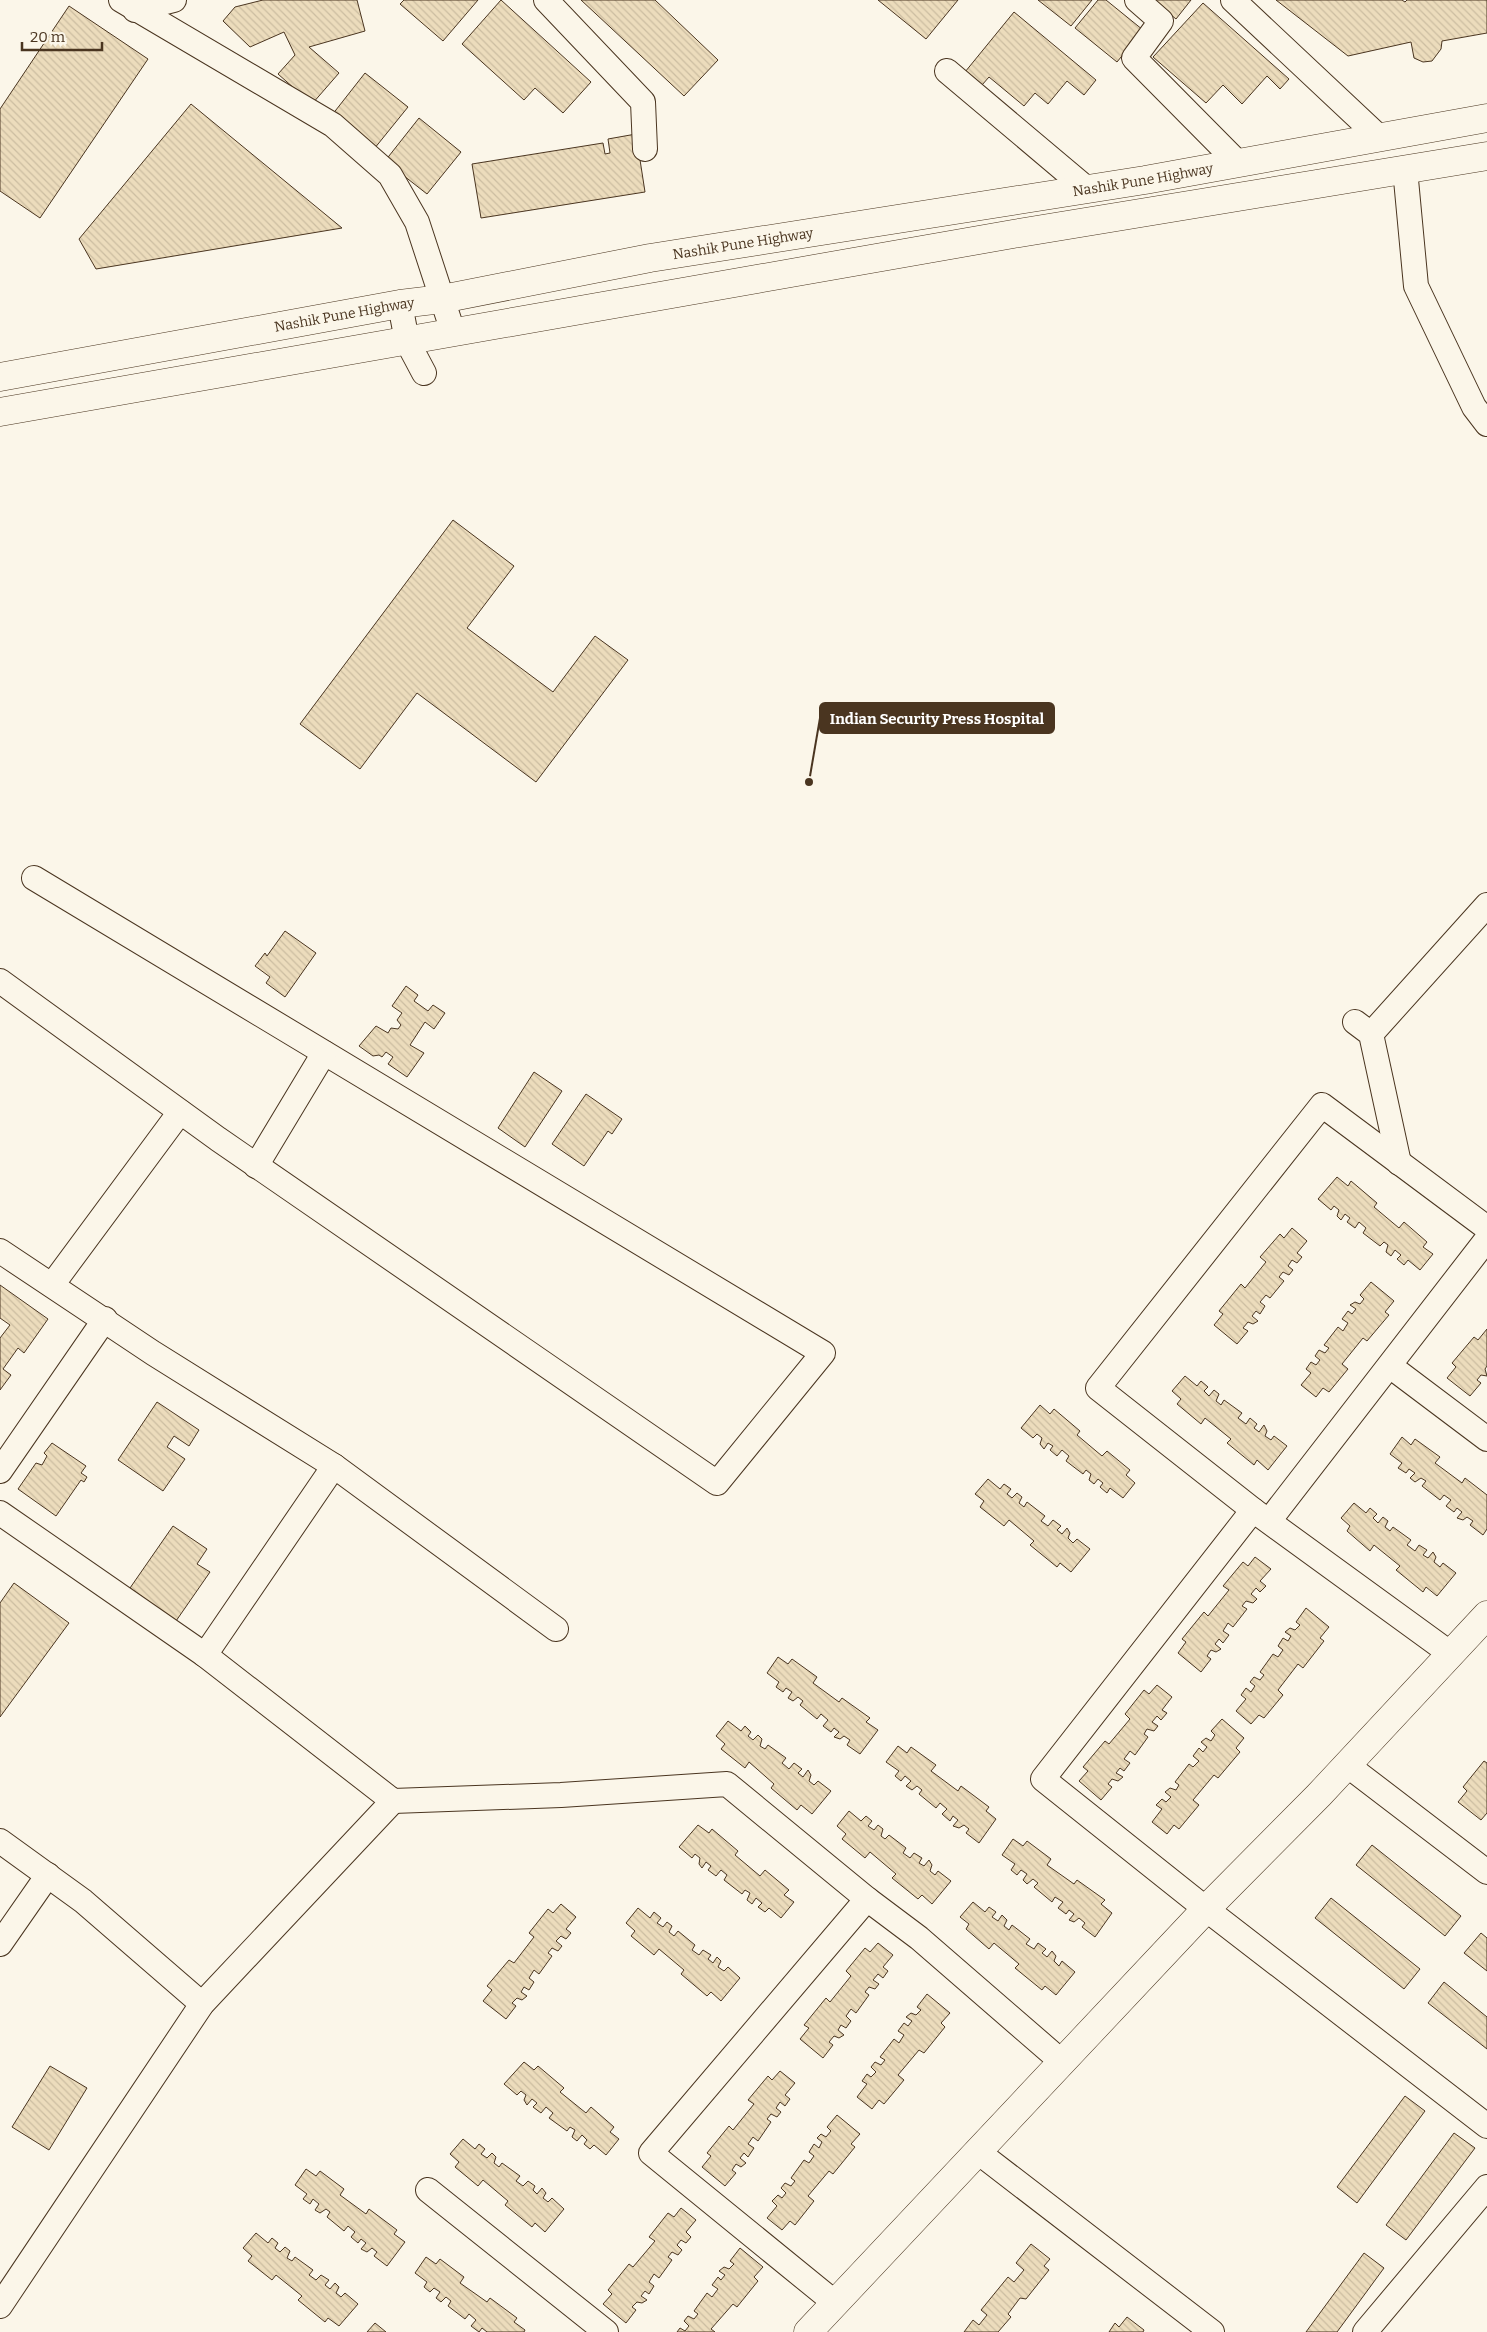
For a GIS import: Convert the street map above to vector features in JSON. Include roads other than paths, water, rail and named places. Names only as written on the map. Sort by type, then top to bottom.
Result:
[{"type":"main road","name":"Nashik Pune Highway","points":[[0,377],[400,304],[442,299],[650,258],[1087,189],[1487,118]]},
{"type":"main road","points":[[0,412],[453,332],[1487,156]]},
{"type":"main road","points":[[808,2332],[834,2302],[1206,1909],[1347,1765],[1487,1615]]},
{"type":"street","points":[[133,3],[174,0]]},
{"type":"street","points":[[546,0],[644,102],[645,149]]},
{"type":"street","points":[[1137,0],[1162,21],[1134,58],[1238,163]]},
{"type":"street","points":[[1233,0],[1380,138]]},
{"type":"street","points":[[133,3],[334,125],[390,175],[417,222],[453,332]]},
{"type":"street","points":[[947,71],[1087,189]]},
{"type":"street","points":[[1405,169],[1416,286],[1474,407],[1487,424]]},
{"type":"street","points":[[400,304],[407,341],[424,373]]},
{"type":"street","points":[[0,981],[256,1166],[717,1483],[823,1353],[34,878]]},
{"type":"street","points":[[1399,1163],[1363,1028],[1487,905]]},
{"type":"street","points":[[256,1166],[324,1053]]},
{"type":"street","points":[[1451,1654],[1261,1515],[1098,1388],[1322,1105],[1487,1228]]},
{"type":"street","points":[[52,1286],[180,1112]]},
{"type":"street","points":[[1487,1239],[1390,1366],[1261,1515],[1043,1780],[1206,1909],[1487,2126]]},
{"type":"street","points":[[0,1251],[105,1319],[153,1353],[334,1466],[556,1629]]},
{"type":"street","points":[[0,1471],[105,1319]]},
{"type":"street","points":[[1390,1366],[1487,1439]]},
{"type":"street","points":[[205,1655],[334,1466]]},
{"type":"street","points":[[0,1513],[205,1655],[394,1801],[561,1795],[727,1784],[867,1899],[919,1938],[1062,2062]]},
{"type":"street","points":[[1347,1765],[1487,1872]]},
{"type":"street","points":[[0,2306],[202,2004],[394,1801]]},
{"type":"street","points":[[0,1841],[83,1900],[202,2004]]},
{"type":"street","points":[[0,1944],[48,1875]]},
{"type":"street","points":[[834,2302],[651,2153],[867,1899]]},
{"type":"street","points":[[978,2152],[1212,2332]]},
{"type":"street","points":[[1364,2332],[1487,2187]]},
{"type":"street","points":[[428,2190],[606,2332]]},
{"type":"place","name":"Indian Security Press Hospital","points":[[809,782]]}]
